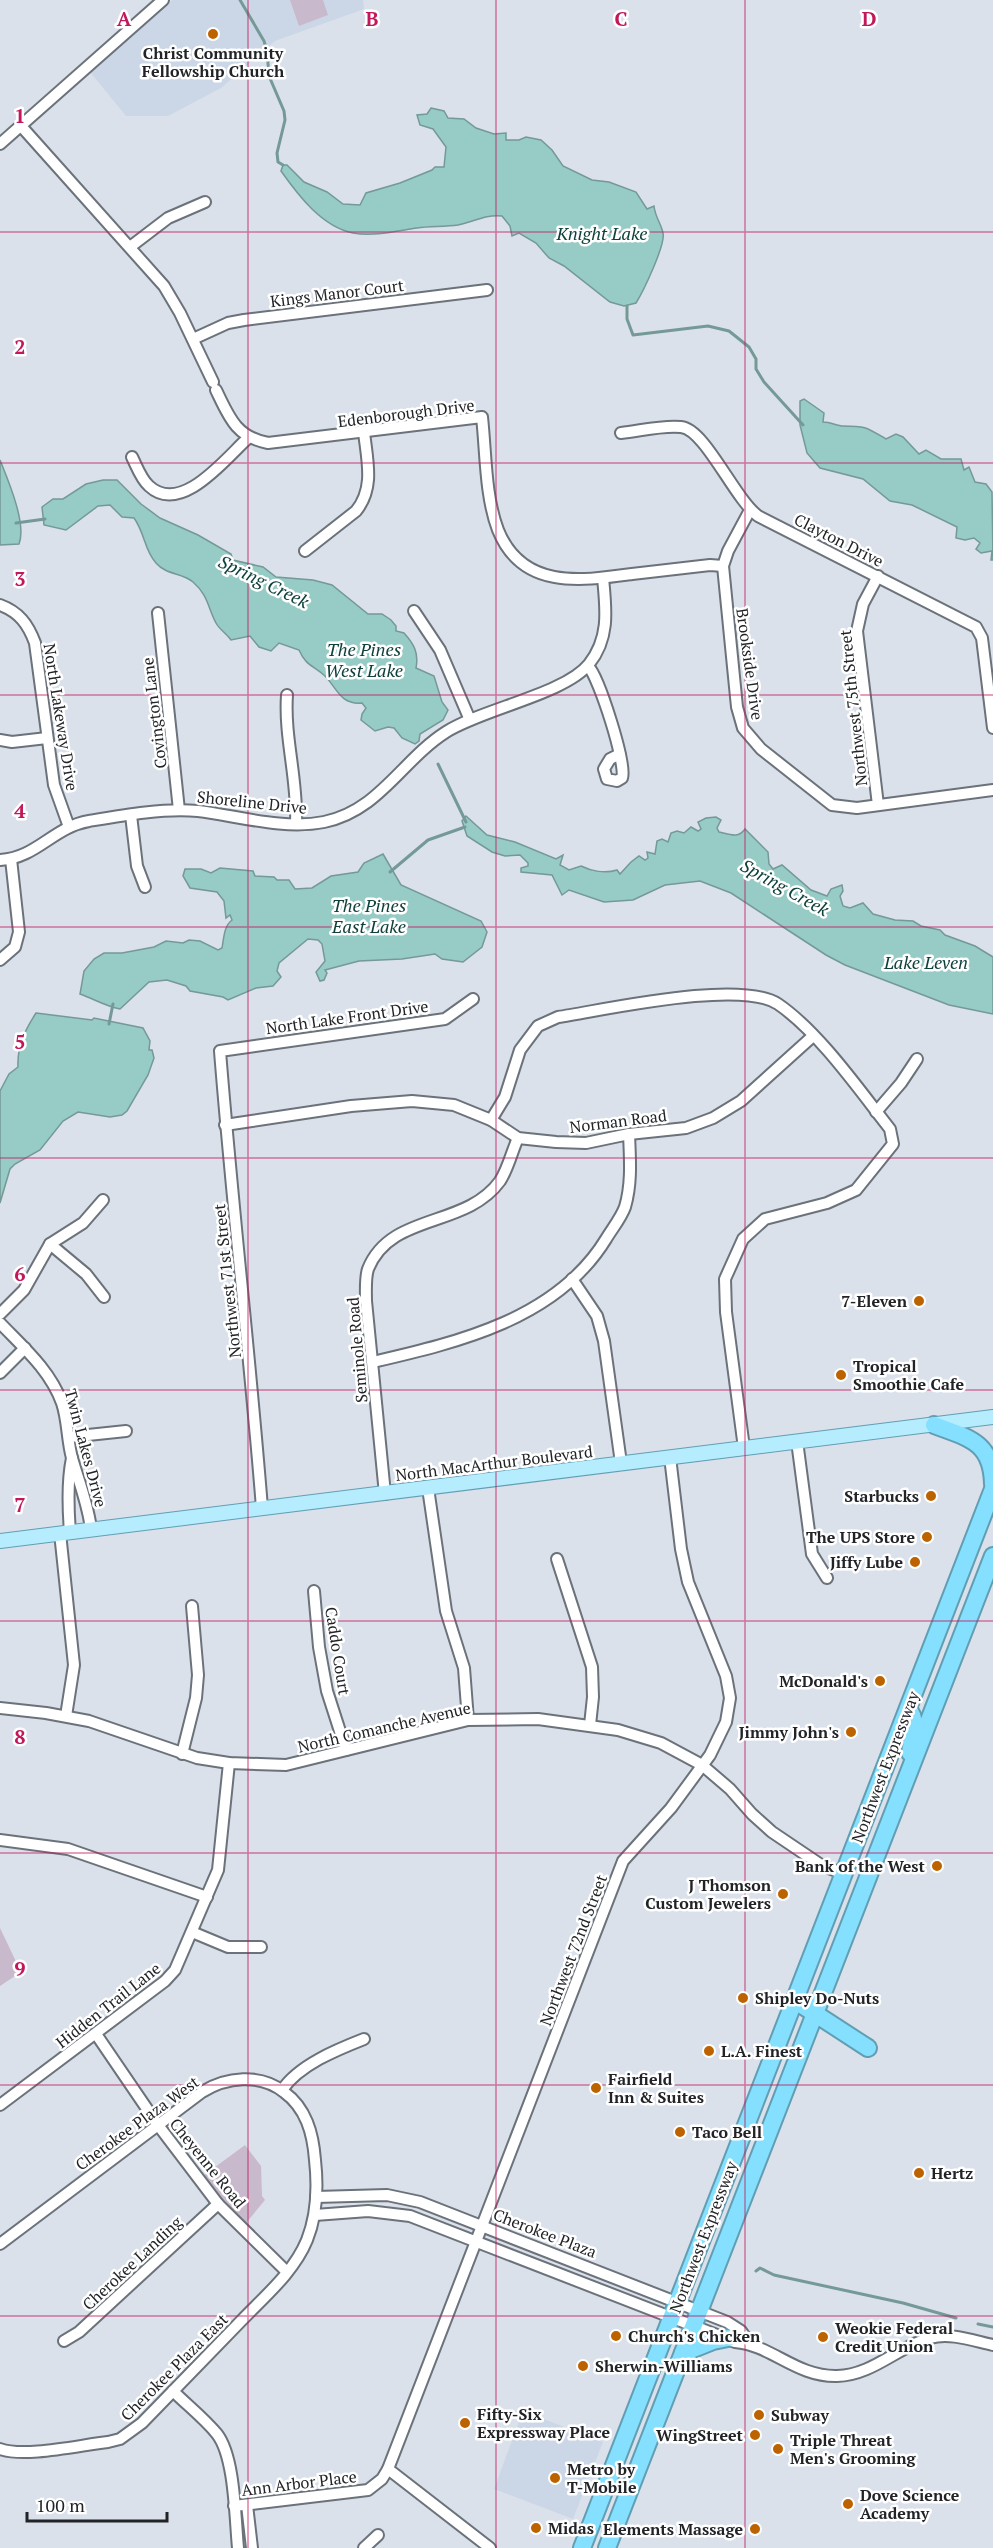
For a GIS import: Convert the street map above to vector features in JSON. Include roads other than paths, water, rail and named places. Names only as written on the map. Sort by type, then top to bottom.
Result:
[{"type":"highway","points":[[934,1425],[972,1439],[978,1444],[991,1464],[993,1484]]},
{"type":"highway","name":"Northwest Expressway","points":[[582,2548],[993,1489]]},
{"type":"highway","name":"Northwest Expressway","points":[[608,2548],[993,1556]]},
{"type":"highway","points":[[929,1653],[927,1707],[931,1716]]},
{"type":"highway","points":[[906,1778],[915,1724],[913,1714],[908,1709]]},
{"type":"highway","points":[[794,2000],[868,2043],[829,2013],[824,2007],[822,1997]]},
{"type":"highway","points":[[684,2352],[712,2341],[728,2338]]},
{"type":"main road","name":"North MacArthur Boulevard","points":[[0,1541],[993,1417]]},
{"type":"street","points":[[0,144],[163,0]]},
{"type":"street","points":[[21,126],[130,247],[173,299],[230,419],[248,438],[197,486],[181,493],[162,493],[148,486],[132,457]]},
{"type":"street","points":[[130,247],[168,218],[205,202]]},
{"type":"street","name":"Kings Manor Court","points":[[193,339],[228,323],[244,320],[488,290]]},
{"type":"street","name":"Edenborough Drive","points":[[248,438],[278,443],[482,417],[494,515],[502,540],[526,566],[544,575],[567,580],[710,565],[723,566]]},
{"type":"street","name":"Clayton Drive","points":[[621,433],[674,427],[689,429],[701,439],[750,510],[976,627],[982,638],[993,728]]},
{"type":"street","points":[[304,551],[363,503],[367,495],[369,476],[364,432]]},
{"type":"street","name":"Brookside Drive","points":[[750,510],[728,551],[723,566],[738,707],[748,736],[832,805],[849,808],[993,790]]},
{"type":"street","name":"Northwest 75th Street","points":[[878,576],[863,604],[857,631],[878,805]]},
{"type":"street","name":"Shoreline Drive","points":[[6,860],[27,854],[69,826],[88,821],[179,810],[296,824],[323,822],[360,808],[395,780],[436,740],[470,720],[562,683],[588,666],[598,652],[606,630],[603,578]]},
{"type":"street","name":"North Lakeway Drive","points":[[0,604],[25,622],[35,643],[54,785],[69,826]]},
{"type":"street","points":[[414,611],[440,650],[470,720]]},
{"type":"street","name":"Covington Lane","points":[[158,613],[179,810]]},
{"type":"street","points":[[588,666],[598,680],[620,754]]},
{"type":"street","points":[[287,694],[285,715],[297,808],[296,824]]},
{"type":"street","points":[[0,740],[12,742],[47,738]]},
{"type":"street","points":[[131,815],[137,866],[146,887]]},
{"type":"street","points":[[0,960],[15,947],[19,932],[6,860]]},
{"type":"street","points":[[491,1120],[505,1097],[520,1050],[538,1026],[558,1017],[711,994],[748,994],[777,1003],[813,1036],[890,1130],[893,1144],[856,1190],[827,1203],[765,1220],[743,1239],[725,1279],[726,1312],[744,1448]]},
{"type":"street","name":"North Lake Front Drive","points":[[220,1051],[445,1019],[473,999]]},
{"type":"street","name":"Norman Road","points":[[225,1125],[351,1106],[412,1101],[454,1105],[491,1120],[518,1138],[586,1143],[629,1134],[686,1128],[713,1118],[741,1101],[813,1036]]},
{"type":"street","name":"Northwest 71st Street","points":[[220,1051],[225,1125],[249,1346],[262,1508]]},
{"type":"street","points":[[876,1112],[901,1083],[917,1059]]},
{"type":"street","points":[[373,1362],[444,1345],[514,1318],[553,1297],[595,1257],[624,1209],[631,1176],[629,1134]]},
{"type":"street","name":"Seminole Road","points":[[385,1494],[366,1301],[368,1270],[383,1244],[403,1231],[453,1215],[474,1204],[500,1181],[518,1138]]},
{"type":"street","points":[[0,1314],[24,1290],[50,1244],[82,1223],[103,1200]]},
{"type":"street","points":[[50,1244],[86,1274],[104,1297]]},
{"type":"street","points":[[572,1279],[597,1316],[604,1341],[621,1464]]},
{"type":"street","name":"Twin Lakes Drive","points":[[0,1323],[46,1372],[62,1404],[72,1458],[89,1510],[91,1529]]},
{"type":"street","points":[[0,1373],[25,1348]]},
{"type":"street","points":[[69,1437],[126,1431]]},
{"type":"street","points":[[797,1441],[812,1554],[827,1578]]},
{"type":"street","name":"Northwest 72nd Street","points":[[368,2490],[382,2479],[388,2469],[478,2242],[623,1861],[663,1818],[702,1765],[723,1731],[730,1698],[722,1665],[698,1612],[685,1571],[669,1457]]},
{"type":"street","points":[[66,1716],[74,1665],[65,1533],[72,1458]]},
{"type":"street","points":[[428,1488],[446,1611],[464,1668],[468,1720]]},
{"type":"street","points":[[557,1559],[592,1667],[593,1697],[590,1725]]},
{"type":"street","name":"Caddo Court","points":[[314,1592],[319,1647],[327,1691],[346,1750]]},
{"type":"street","points":[[182,1754],[196,1698],[198,1675],[192,1605]]},
{"type":"street","name":"North Comanche Avenue","points":[[0,1708],[66,1716],[110,1728],[182,1754],[229,1763],[286,1765],[468,1720],[525,1719],[590,1725],[655,1741],[702,1765],[730,1789],[772,1832],[821,1865],[844,1874]]},
{"type":"street","name":"Hidden Trail Lane","points":[[0,2105],[171,1976],[207,1897],[219,1862],[229,1763]]},
{"type":"street","points":[[0,1840],[68,1849],[207,1897]]},
{"type":"street","points":[[192,1932],[228,1947],[261,1947]]},
{"type":"street","name":"Cheyenne Road","points":[[96,2034],[158,2125],[218,2204],[287,2272]]},
{"type":"street","points":[[315,2215],[316,2163],[311,2132],[301,2111],[282,2090],[296,2073],[364,2039]]},
{"type":"street","name":"Cherokee Plaza West","points":[[0,2244],[202,2092],[221,2083],[249,2080],[282,2090]]},
{"type":"street","name":"Cherokee Plaza","points":[[316,2197],[387,2195],[420,2202],[484,2225],[697,2318],[735,2342],[749,2343],[796,2368],[824,2376],[839,2376],[870,2368],[930,2337],[955,2337],[993,2345]]},
{"type":"street","name":"Cherokee Landing","points":[[64,2341],[79,2332],[218,2204]]},
{"type":"street","name":"Cherokee Plaza","points":[[315,2215],[368,2211],[399,2214],[697,2318],[727,2322],[741,2331],[749,2343]]},
{"type":"street","name":"Cherokee Plaza East","points":[[0,2449],[29,2451],[120,2439],[142,2423],[287,2272],[306,2241],[315,2215]]},
{"type":"street","points":[[173,2391],[221,2440],[228,2463],[238,2543],[252,2543],[247,2505]]},
{"type":"street","points":[[388,2469],[490,2548]]},
{"type":"street","name":"Ann Arbor Place","points":[[234,2506],[368,2490]]},
{"type":"street","points":[[364,2548],[378,2535]]},
{"type":"water","name":"Knight Lake","points":[[431,108],[444,111],[448,118],[464,119],[476,128],[494,134],[506,133],[506,140],[519,140],[526,137],[541,140],[552,150],[563,166],[592,180],[609,182],[636,192],[647,209],[654,206],[663,239],[653,268],[636,303],[624,306],[610,302],[564,266],[549,258],[536,243],[519,233],[512,236],[510,226],[502,216],[485,217],[453,226],[422,227],[377,234],[353,233],[342,230],[321,217],[303,200],[281,171],[283,165],[287,165],[304,182],[327,192],[343,204],[360,205],[366,193],[400,183],[435,167],[444,167],[446,147],[433,129],[420,125],[417,115],[427,114]]},
{"type":"water","points":[[804,399],[824,413],[823,422],[866,428],[886,439],[896,434],[903,437],[919,454],[926,450],[941,459],[961,459],[964,470],[969,467],[975,482],[986,484],[992,492],[993,560],[991,560],[992,551],[981,553],[976,549],[980,543],[974,538],[965,540],[956,538],[957,527],[912,505],[890,501],[863,479],[820,468],[807,453],[800,425],[800,401]]},
{"type":"water","points":[[0,460],[19,514],[21,535],[19,544],[0,545]]},
{"type":"water","name":"The Pines West Lake","points":[[117,480],[141,504],[160,518],[198,535],[231,554],[233,560],[263,567],[276,577],[313,580],[332,585],[368,614],[382,614],[391,620],[396,626],[396,631],[404,633],[413,645],[417,658],[416,668],[434,676],[442,702],[448,710],[443,720],[420,734],[419,741],[415,744],[402,738],[394,728],[388,727],[375,731],[361,720],[366,708],[362,703],[349,701],[340,695],[325,676],[307,662],[299,650],[279,643],[271,651],[259,647],[250,636],[231,640],[217,625],[198,587],[189,579],[160,567],[149,553],[134,518],[122,517],[110,505],[98,506],[66,530],[44,525],[42,507],[53,499],[63,499],[86,484]]},
{"type":"water","name":"Lake Leven","points":[[466,816],[487,835],[515,842],[556,859],[563,855],[560,865],[569,870],[581,866],[598,871],[617,870],[620,874],[639,856],[645,860],[648,858],[647,852],[655,854],[657,841],[662,839],[668,842],[671,833],[677,831],[684,833],[691,827],[698,831],[701,829],[698,822],[716,817],[721,820],[717,828],[719,832],[736,835],[745,829],[768,852],[769,864],[773,869],[782,865],[811,890],[827,896],[831,889],[842,885],[843,891],[840,896],[843,906],[850,908],[863,903],[873,914],[895,920],[913,921],[921,926],[940,930],[945,935],[975,946],[993,957],[993,1014],[949,1005],[845,965],[731,893],[700,881],[665,885],[633,900],[604,902],[569,890],[562,895],[552,875],[521,872],[521,868],[528,866],[528,863],[520,855],[505,856],[492,852],[467,836],[462,821]]},
{"type":"water","name":"The Pines East Lake","points":[[383,854],[401,885],[481,921],[487,932],[482,947],[463,962],[442,959],[435,954],[402,959],[359,961],[325,970],[327,973],[324,980],[320,981],[316,972],[325,961],[322,944],[318,940],[308,939],[279,963],[277,971],[281,977],[273,986],[256,988],[228,1000],[190,991],[186,986],[167,980],[149,982],[120,1009],[80,994],[84,971],[94,959],[104,953],[122,953],[154,947],[166,941],[183,943],[189,940],[200,941],[218,950],[222,948],[226,929],[232,920],[230,915],[226,918],[224,901],[217,892],[190,888],[183,876],[185,869],[201,869],[211,873],[220,868],[253,871],[255,876],[289,880],[295,889],[312,888],[331,876],[358,872],[364,863]]},
{"type":"water","points":[[36,1013],[92,1020],[94,1018],[143,1028],[150,1041],[149,1050],[152,1050],[154,1058],[148,1075],[127,1111],[122,1115],[110,1117],[78,1112],[63,1121],[40,1150],[10,1169],[0,1203],[0,1091],[9,1074],[18,1067],[22,1038]]},
{"type":"waterway","points":[[240,0],[264,41],[269,76],[284,111],[285,120],[277,153],[278,162],[283,165]]},
{"type":"waterway","points":[[627,306],[627,319],[633,335],[708,326],[729,331],[749,347],[756,359],[756,369],[764,382],[803,425]]},
{"type":"waterway","name":"Spring Creek","points":[[16,523],[45,519]]},
{"type":"waterway","name":"Spring Creek","points":[[438,764],[466,822]]},
{"type":"waterway","points":[[390,872],[428,840],[465,827]]},
{"type":"waterway","points":[[109,1024],[113,1004]]},
{"type":"waterway","points":[[756,2271],[760,2268],[774,2275],[903,2303],[956,2318]]},
{"type":"waterway","points":[[978,2324],[993,2327]]},
{"type":"place","name":"Christ Community Fellowship Church","points":[[213,34]]},
{"type":"place","name":"7-Eleven","points":[[919,1301]]},
{"type":"place","name":"Tropical Smoothie Cafe","points":[[841,1375]]},
{"type":"place","name":"Starbucks","points":[[931,1496]]},
{"type":"place","name":"The UPS Store","points":[[927,1537]]},
{"type":"place","name":"Jiffy Lube","points":[[915,1562]]},
{"type":"place","name":"McDonald's","points":[[880,1681]]},
{"type":"place","name":"Jimmy John's","points":[[851,1732]]},
{"type":"place","name":"Bank of the West","points":[[937,1866]]},
{"type":"place","name":"J Thomson Custom Jewelers","points":[[783,1894]]},
{"type":"place","name":"Shipley Do-Nuts","points":[[743,1998]]},
{"type":"place","name":"L.A. Finest","points":[[709,2051]]},
{"type":"place","name":"Fairfield Inn & Suites","points":[[596,2088]]},
{"type":"place","name":"Taco Bell","points":[[680,2132]]},
{"type":"place","name":"Hertz","points":[[919,2173]]},
{"type":"place","name":"Church's Chicken","points":[[616,2336]]},
{"type":"place","name":"Weokie Federal Credit Union","points":[[823,2337]]},
{"type":"place","name":"Sherwin-Williams","points":[[583,2366]]},
{"type":"place","name":"Subway","points":[[759,2415]]},
{"type":"place","name":"Fifty-Six Expressway Place","points":[[465,2423]]},
{"type":"place","name":"WingStreet","points":[[755,2435]]},
{"type":"place","name":"Triple Threat Men's Grooming","points":[[778,2449]]},
{"type":"place","name":"Metro by T-Mobile","points":[[555,2478]]},
{"type":"place","name":"Dove Science Academy","points":[[848,2504]]},
{"type":"place","name":"Midas","points":[[536,2528]]},
{"type":"place","name":"Elements Massage","points":[[755,2529]]}]
